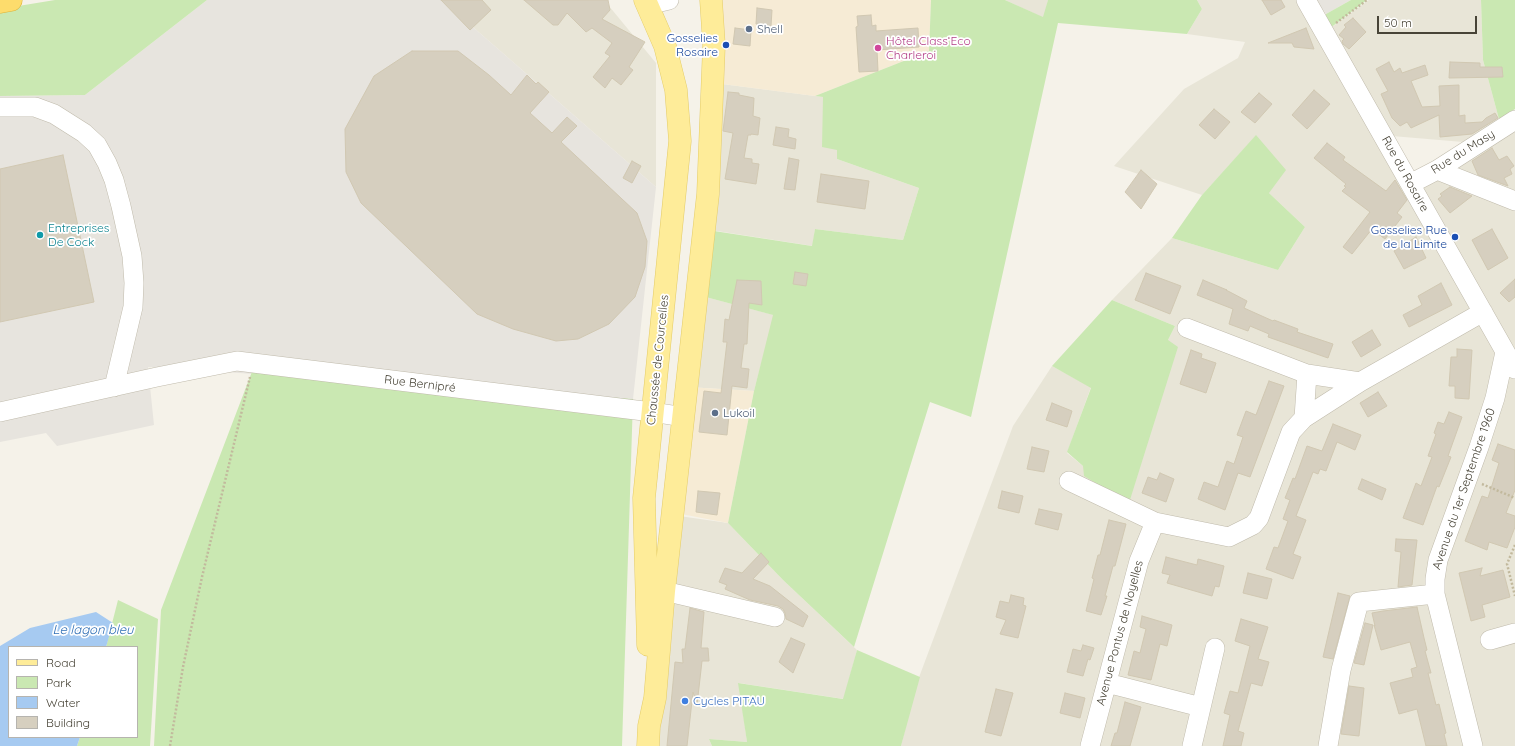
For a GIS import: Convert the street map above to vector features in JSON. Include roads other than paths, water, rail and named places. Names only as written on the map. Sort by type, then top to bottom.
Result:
[{"type":"highway","points":[[0,2],[11,0]]},
{"type":"main road","name":"Chaussée de Courcelles","points":[[648,736],[649,663],[647,633],[684,418],[708,194],[714,45],[711,0]]},
{"type":"main road","name":"Chaussée de Courcelles","points":[[646,3],[665,46],[676,90],[680,141],[644,498],[655,587]]},
{"type":"street","points":[[646,3],[669,0]]},
{"type":"street","name":"Rue du Rosaire","points":[[1306,0],[1515,369]]},
{"type":"street","points":[[0,107],[35,107],[54,114],[84,133],[97,145],[114,180],[132,256],[134,283],[133,307],[114,387]]},
{"type":"street","name":"Rue du Masy","points":[[1410,184],[1437,170],[1515,120]]},
{"type":"street","points":[[1437,170],[1515,201]]},
{"type":"street","points":[[1069,481],[1155,522],[1228,537],[1254,525],[1259,518],[1292,432],[1304,418],[1360,382],[1483,312]]},
{"type":"street","points":[[1187,328],[1307,374],[1360,382]]},
{"type":"street","name":"Avenue du 1er Septembre 1960","points":[[1473,746],[1435,594],[1435,579],[1438,560],[1480,447],[1495,398],[1505,352]]},
{"type":"street","name":"Rue Bernipré","points":[[0,412],[157,377],[238,361],[652,412],[684,418]]},
{"type":"street","points":[[1304,418],[1307,374]]},
{"type":"street","name":"Avenue Pontus de Noyelles","points":[[1090,746],[1139,561],[1155,522]]},
{"type":"street","points":[[655,587],[775,617]]},
{"type":"street","points":[[1328,746],[1341,670],[1359,602],[1435,594]]},
{"type":"street","points":[[1490,640],[1515,633]]},
{"type":"street","points":[[1192,746],[1215,648]]},
{"type":"street","points":[[1107,683],[1201,707]]},
{"type":"water","name":"Le lagon bleu","points":[[96,612],[113,623],[106,646],[8,646],[8,738],[80,738],[77,746],[0,746],[0,646],[30,628]]},
{"type":"place","name":"Shell","points":[[749,29]]},
{"type":"place","name":"Gosselies Rosaire","points":[[726,45]]},
{"type":"place","name":"Hôtel Class‘Eco Charleroi","points":[[878,48]]},
{"type":"place","name":"Entreprises De Cock","points":[[40,235]]},
{"type":"place","name":"Gosselies Rue de la Limite","points":[[1455,237]]},
{"type":"place","name":"Lukoil","points":[[715,413]]},
{"type":"place","name":"Cycles PITAU","points":[[685,701]]}]
